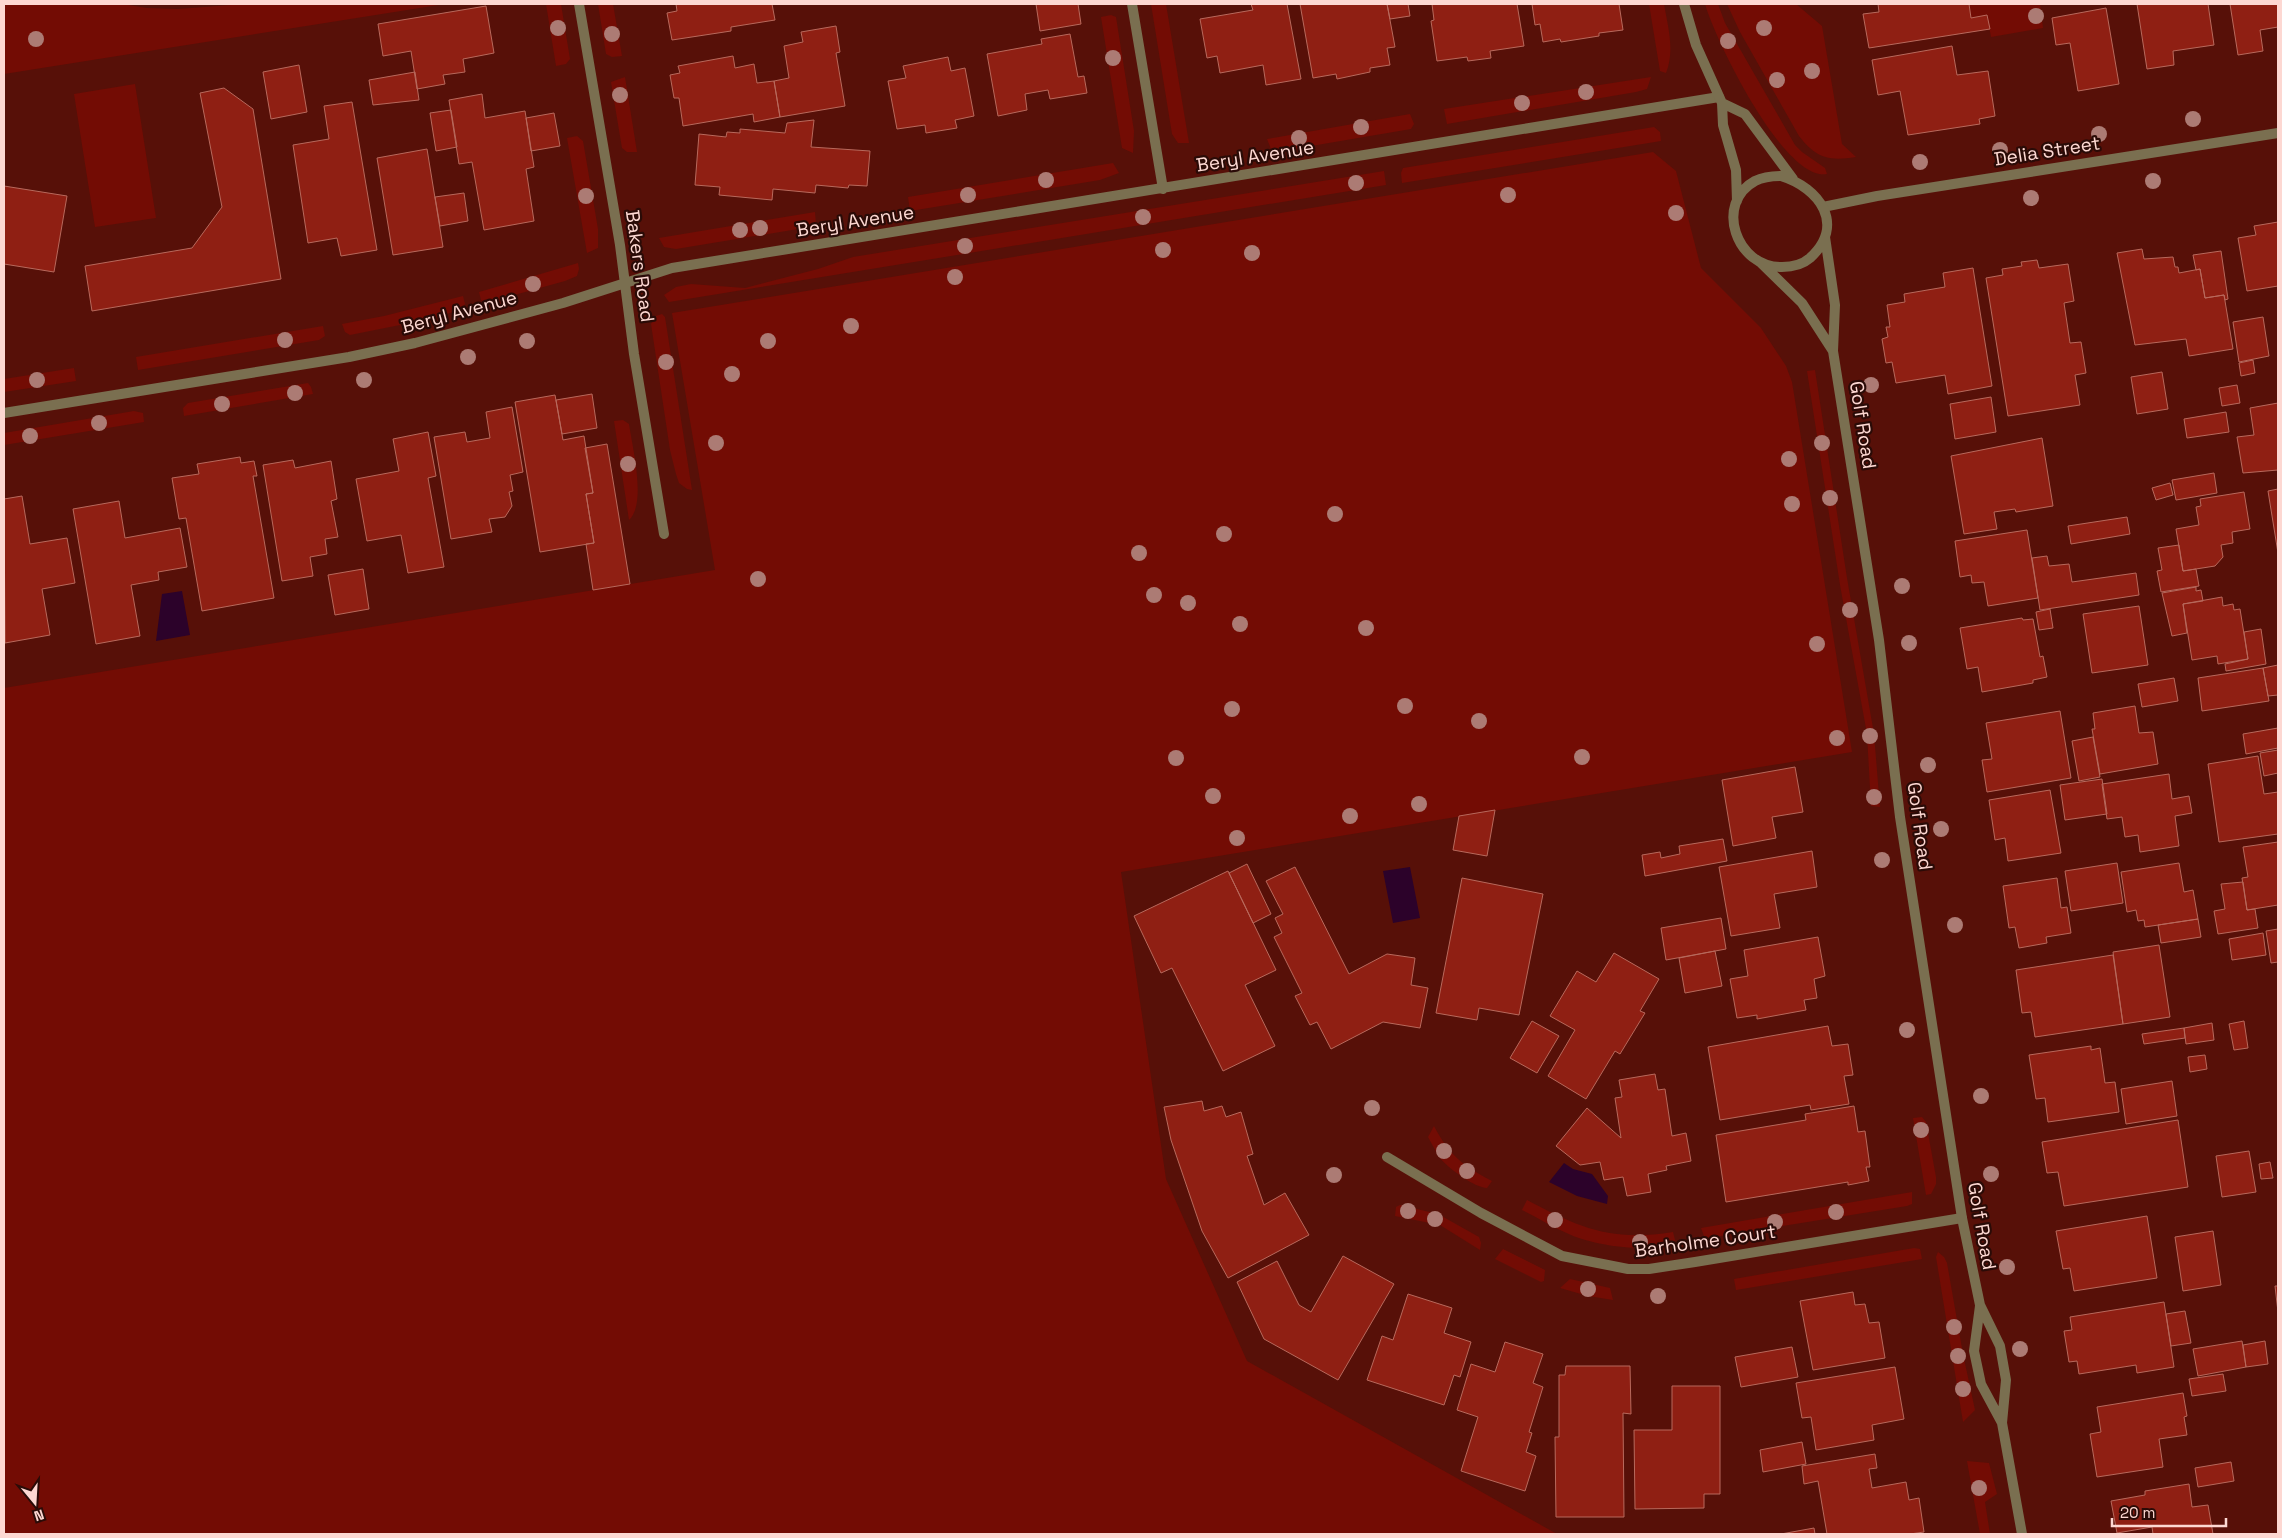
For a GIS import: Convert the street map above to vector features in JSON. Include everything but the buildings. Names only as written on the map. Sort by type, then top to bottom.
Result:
[{"type":"street","name":"Bakers Road","points":[[579,4],[664,534]]},
{"type":"street","points":[[1132,4],[1162,188]]},
{"type":"street","points":[[1684,4],[1696,45],[1720,100],[1723,125],[1736,170],[1736,203],[1733,217],[1735,232],[1740,244],[1750,256],[1761,263],[1776,267],[1792,267],[1807,261],[1818,250],[1825,237],[1826,222],[1823,207],[1815,194],[1794,180],[1779,163],[1745,114],[1720,100]]},
{"type":"street","name":"Beryl Avenue","points":[[4,413],[348,356],[415,343],[563,303],[672,268],[1720,100]]},
{"type":"street","name":"Delia Street","points":[[1823,207],[1876,196],[2278,133]]},
{"type":"street","points":[[1736,203],[1743,192],[1755,181],[1781,176],[1794,180]]},
{"type":"street","name":"Golf Road","points":[[1825,237],[1835,305],[1833,351],[1879,640],[1900,817],[1962,1218],[1980,1305],[2000,1346],[2006,1380],[2002,1424],[2022,1534]]},
{"type":"street","name":"Golf Road","points":[[1761,263],[1802,303],[1833,351]]},
{"type":"street","name":"Barholme Court","points":[[1387,1157],[1481,1213],[1562,1256],[1628,1270],[1695,1262],[1962,1218]]},
{"type":"street","name":"Golf Road","points":[[1980,1305],[1974,1351],[1981,1384],[2002,1424]]},
{"type":"shaded area","points":[[4,4],[122,4],[147,8],[178,9],[244,4],[445,4],[4,74]]},
{"type":"shaded area","points":[[546,4],[561,4],[570,59],[566,64],[556,66]]},
{"type":"shaded area","points":[[598,4],[613,4],[622,56],[612,57],[606,54]]},
{"type":"shaded area","points":[[1151,4],[1166,4],[1189,143],[1178,143],[1172,134]]},
{"type":"shaded area","points":[[1649,4],[1664,4],[1670,47],[1669,64],[1666,73],[1660,71]]},
{"type":"shaded area","points":[[1705,4],[1718,4],[1725,23],[1795,145],[1825,168],[1827,174],[1810,170],[1791,156],[1772,133],[1737,75],[1711,22]]},
{"type":"shaded area","points":[[1727,4],[1796,4],[1822,26],[1842,144],[1856,157],[1838,159],[1824,157],[1812,150],[1799,136],[1740,32]]},
{"type":"shaded area","points":[[1969,4],[2040,4],[2043,28],[1991,37],[1987,15],[1971,18]]},
{"type":"shaded area","points":[[1111,15],[1116,17],[1134,131],[1133,153],[1122,148],[1101,17]]},
{"type":"shaded area","points":[[625,77],[637,152],[627,152],[622,148],[611,82]]},
{"type":"shaded area","points":[[1651,77],[1647,89],[1636,92],[1447,124],[1444,109]]},
{"type":"shaded area","points":[[135,84],[156,218],[95,227],[74,94]]},
{"type":"shaded area","points":[[1410,114],[1414,124],[1411,129],[1276,152],[1271,149],[1267,139]]},
{"type":"shaded area","points":[[1654,127],[1660,132],[1661,141],[1402,183],[1401,173],[1403,168]]},
{"type":"shaded area","points":[[577,136],[583,141],[598,229],[598,248],[587,253],[567,138]]},
{"type":"shaded area","points":[[1653,152],[1676,171],[1701,268],[1761,328],[1786,366],[1792,382],[1852,752],[1121,872],[1166,1179],[1247,1361],[1557,1534],[4,1534],[4,688],[715,570],[672,313]]},
{"type":"shaded area","points":[[1113,163],[1119,173],[1100,180],[910,211],[908,197]]},
{"type":"shaded area","points":[[1384,171],[1386,185],[669,302],[664,295],[676,287],[691,284],[745,288],[818,269],[853,257]]},
{"type":"shaded area","points":[[815,212],[816,224],[810,227],[676,249],[664,247],[659,238]]},
{"type":"shaded area","points":[[578,263],[577,276],[565,281],[486,303],[481,300],[479,292]]},
{"type":"shaded area","points":[[463,296],[465,304],[461,310],[425,320],[350,335],[345,332],[342,324],[384,316]]},
{"type":"shaded area","points":[[662,314],[665,317],[692,490],[679,483],[670,450],[651,324],[656,316]]},
{"type":"shaded area","points":[[323,326],[325,336],[319,340],[138,370],[136,357]]},
{"type":"shaded area","points":[[74,368],[76,381],[4,392],[4,379]]},
{"type":"shaded area","points":[[1815,370],[1847,578],[1874,734],[1880,807],[1871,806],[1867,734],[1840,585],[1807,371]]},
{"type":"shaded area","points":[[308,383],[313,394],[184,416],[183,408],[188,403]]},
{"type":"shaded area","points":[[134,411],[143,413],[144,422],[4,445],[4,433]]},
{"type":"shaded area","points":[[623,420],[629,424],[638,488],[634,512],[629,520],[614,421]]},
{"type":"shaded area","points":[[182,591],[190,635],[156,641],[162,594]]},
{"type":"shaded area","points":[[1410,867],[1420,918],[1393,923],[1383,871]]},
{"type":"shaded area","points":[[1922,1117],[1926,1122],[1936,1177],[1936,1184],[1931,1194],[1926,1195],[1913,1118]]},
{"type":"shaded area","points":[[1434,1126],[1445,1145],[1458,1159],[1492,1181],[1487,1188],[1476,1185],[1462,1177],[1440,1158],[1428,1137]]},
{"type":"shaded area","points":[[1564,1163],[1573,1169],[1592,1174],[1608,1196],[1607,1204],[1577,1196],[1549,1182]]},
{"type":"shaded area","points":[[1912,1192],[1912,1204],[1907,1206],[1708,1238],[1704,1236],[1701,1228]]},
{"type":"shaded area","points":[[1527,1200],[1580,1225],[1614,1234],[1651,1235],[1673,1232],[1674,1244],[1663,1247],[1636,1248],[1608,1245],[1582,1239],[1522,1210]]},
{"type":"shaded area","points":[[1400,1205],[1438,1214],[1479,1237],[1481,1243],[1480,1250],[1440,1225],[1395,1216],[1396,1207]]},
{"type":"shaded area","points":[[1914,1248],[1920,1249],[1922,1259],[1736,1290],[1734,1279]]},
{"type":"shaded area","points":[[1503,1249],[1545,1270],[1544,1281],[1541,1282],[1495,1259]]},
{"type":"shaded area","points":[[1938,1252],[1947,1263],[1975,1410],[1963,1422],[1936,1257]]},
{"type":"shaded area","points":[[1570,1279],[1610,1288],[1613,1300],[1588,1296],[1560,1288]]},
{"type":"shaded area","points":[[1967,1461],[1989,1463],[1997,1494],[1985,1502],[1990,1534],[1980,1534]]}]
